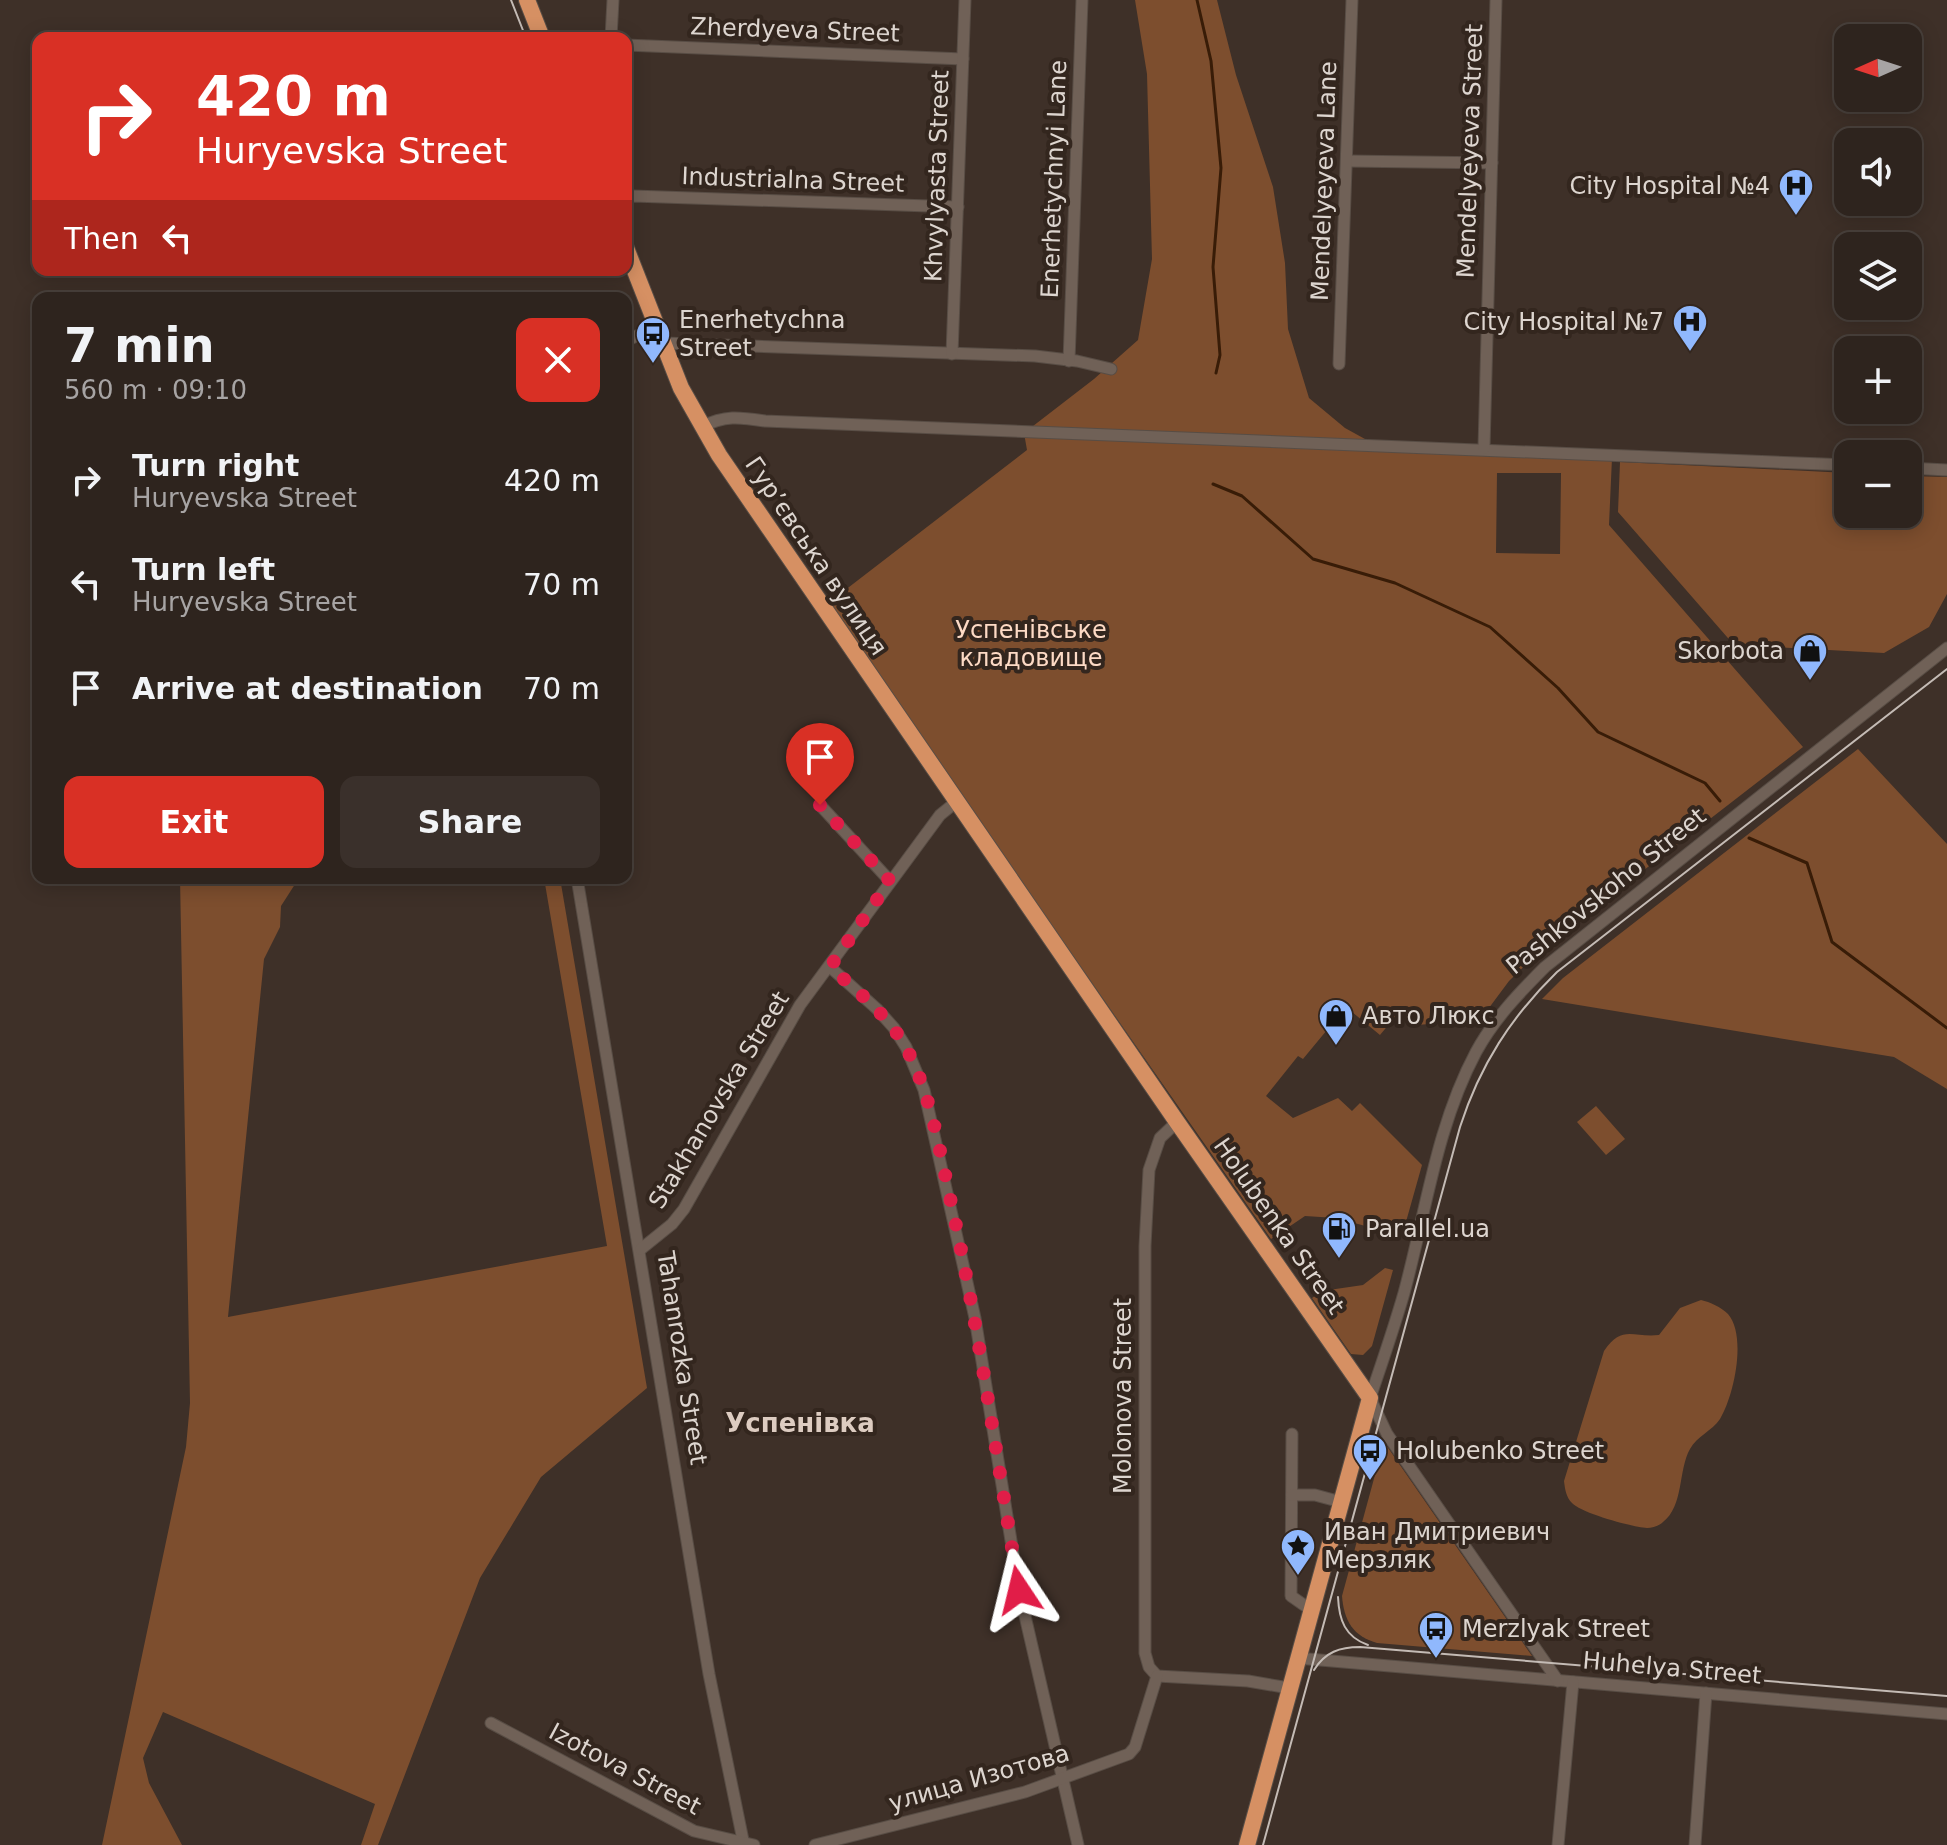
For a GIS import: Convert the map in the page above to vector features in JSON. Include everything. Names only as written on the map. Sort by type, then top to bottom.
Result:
[{"type":"highway","points":[[527,0],[540,32]]},
{"type":"highway","points":[[632,263],[657,326]]},
{"type":"highway","name":"Гур’євська вулиця","points":[[657,326],[701,427],[956,802]]},
{"type":"highway","name":"Holubenka Street","points":[[956,802],[1370,1398]]},
{"type":"highway","name":"Pashkovskoho Street","points":[[1247,1845],[1370,1398]]},
{"type":"street","points":[[611,32],[613,0]]},
{"type":"street","name":"Khvylyasta Street","points":[[952,354],[965,0]]},
{"type":"street","name":"Enerhetychnyi Lane","points":[[1069,361],[1082,0]]},
{"type":"street","name":"Mendelyeyeva Lane","points":[[1339,364],[1352,0]]},
{"type":"street","name":"Mendelyeyeva Street","points":[[1484,448],[1496,0]]},
{"type":"street","name":"Zherdyeva Street","points":[[632,45],[963,59]]},
{"type":"street","points":[[1347,161],[1492,163]]},
{"type":"street","name":"Industrialna Street","points":[[632,198],[958,207]]},
{"type":"street","points":[[632,338],[657,326]]},
{"type":"street","points":[[664,343],[1035,356],[1111,369]]},
{"type":"street","points":[[701,427],[719,418],[737,417],[765,421],[1834,464]]},
{"type":"street","points":[[1922,469],[1947,470]]},
{"type":"street","name":"Pashkovskoho Street","points":[[1370,1398],[1404,1293],[1449,1115],[1463,1078],[1499,1017],[1545,967],[1944,651]]},
{"type":"street","name":"Stakhanovska Street","points":[[641,1249],[672,1224],[684,1209],[800,1005],[940,815],[956,802]]},
{"type":"street","points":[[820,805],[890,881]]},
{"type":"street","name":"Tahanrozka Street","points":[[578,884],[641,1249],[709,1674],[747,1844]]},
{"type":"street","points":[[830,967],[894,1028],[906,1047],[924,1090],[972,1303],[1019,1590],[1078,1845]]},
{"type":"street","name":"Molonova Street","points":[[1157,1676],[1149,1667],[1145,1653],[1145,1246],[1149,1170],[1160,1138],[1177,1122]]},
{"type":"street","name":"Holubenka Street","points":[[1370,1398],[1387,1434],[1558,1681]]},
{"type":"street","points":[[1292,1434],[1291,1596],[1311,1610]]},
{"type":"street","points":[[1292,1495],[1315,1495],[1341,1502]]},
{"type":"street","name":"Huhelya Street","points":[[1297,1658],[1947,1714]]},
{"type":"street","points":[[1157,1676],[1248,1681],[1289,1688]]},
{"type":"street","name":"улица Изотова","points":[[815,1845],[1025,1792],[1133,1751],[1157,1676]]},
{"type":"street","points":[[1558,1845],[1573,1682]]},
{"type":"street","points":[[1695,1845],[1706,1693]]},
{"type":"street","name":"Izotova Street","points":[[491,1723],[694,1831],[747,1844]]},
{"type":"green space","name":"Успенівське кладовище","points":[[1135,0],[1217,0],[1236,75],[1273,187],[1285,263],[1288,329],[1309,398],[1345,428],[1374,444],[1612,458],[1609,525],[1803,747],[1542,949],[1509,981],[1480,1020],[1417,1025],[1400,1011],[1380,1035],[1346,1007],[1303,1059],[1298,1056],[1266,1096],[1293,1118],[1338,1098],[1352,1111],[1360,1103],[1422,1165],[1402,1236],[1336,1218],[1305,1216],[1271,1239],[827,604],[1027,450],[1024,433],[1094,379],[1138,340],[1152,259],[1147,74]],"holes":[[[1497,473],[1561,473],[1560,554],[1496,553]]]},
{"type":"green space","points":[[1620,462],[1834,472],[1834,528],[1922,528],[1922,476],[1947,477],[1947,594],[1929,627],[1884,653],[1734,645],[1618,512]]},
{"type":"green space","points":[[1858,749],[1947,844],[1947,1089],[1894,1057],[1542,999],[1563,978]]},
{"type":"green space","points":[[180,884],[295,884],[281,906],[280,927],[264,959],[228,1317],[607,1246],[545,884],[561,884],[647,1388],[541,1477],[480,1578],[378,1845],[361,1845],[375,1804],[163,1712],[143,1758],[149,1783],[182,1845],[102,1845],[186,1447],[190,1403]]},
{"type":"green space","points":[[1596,1106],[1625,1139],[1606,1155],[1577,1122]]},
{"type":"green space","points":[[1385,1268],[1393,1270],[1372,1346],[1363,1355],[1351,1354],[1312,1298],[1322,1291],[1363,1285]]},
{"type":"green space","points":[[1701,1300],[1722,1309],[1734,1324],[1738,1351],[1734,1381],[1720,1419],[1690,1449],[1678,1497],[1670,1515],[1660,1525],[1647,1528],[1607,1519],[1577,1507],[1568,1498],[1564,1481],[1604,1351],[1622,1335],[1659,1335],[1680,1308]]},
{"type":"green space","points":[[1384,1442],[1532,1656],[1377,1643],[1351,1626],[1342,1596]]},
{"type":"waterway","points":[[1197,0],[1211,61],[1221,168],[1213,267],[1220,355],[1216,373]]},
{"type":"waterway","points":[[1213,484],[1242,496],[1313,559],[1395,583],[1490,627],[1558,688],[1598,732],[1705,783],[1720,801]]},
{"type":"waterway","points":[[1749,838],[1807,863],[1832,942],[1947,1028]]},
{"type":"tram line","points":[[511,0],[524,32]]},
{"type":"tram line","points":[[1263,1845],[1460,1127],[1487,1063],[1511,1024],[1557,972],[1947,669]]},
{"type":"tram line","points":[[1338,1597],[1345,1627],[1360,1642],[1368,1645]]},
{"type":"tram line","points":[[1314,1670],[1334,1652],[1360,1647],[1947,1696]]},
{"type":"place","name":"City Hospital №4","points":[[1796,217]]},
{"type":"place","name":"City Hospital №7","points":[[1690,353]]},
{"type":"place","name":"Enerhetychna Street","points":[[653,365]]},
{"type":"place","name":"Skorbota","points":[[1810,682]]},
{"type":"place","name":"Авто Люкс","points":[[1336,1047]]},
{"type":"place","name":"Parallel.ua","points":[[1339,1260]]},
{"type":"place","name":"Holubenko Street","points":[[1370,1482]]},
{"type":"place","name":"Иван Дмитриевич Мерзляк","points":[[1298,1577]]},
{"type":"place","name":"Merzlyak Street","points":[[1436,1660]]},
{"type":"district","name":"Успенівка","points":[[800,1423]]},
{"type":"route","points":[[820,805],[890,881],[830,967],[894,1028],[906,1047],[924,1090],[975,1318],[1019,1590]]}]
